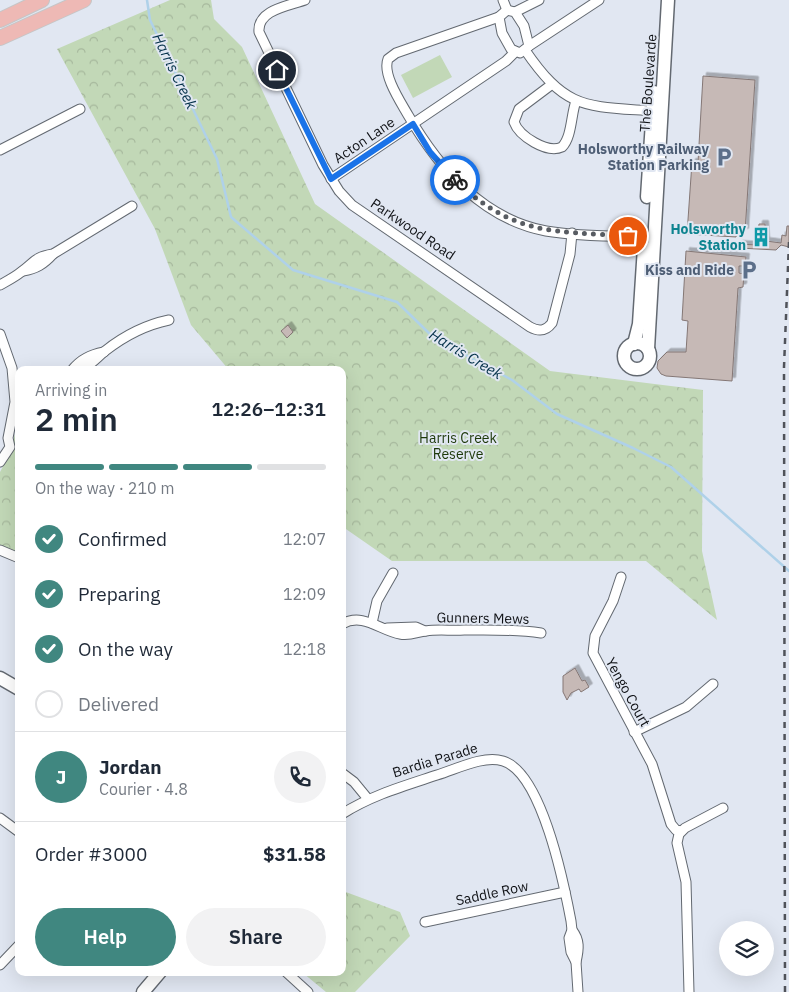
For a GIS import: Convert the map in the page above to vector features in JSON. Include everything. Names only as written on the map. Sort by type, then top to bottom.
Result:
[{"type":"main road","points":[[0,20],[42,0]]},
{"type":"main road","points":[[0,38],[84,0]]},
{"type":"street","name":"Parkwood Road","points":[[305,0],[266,15],[259,23],[261,38],[331,179],[352,205],[535,330],[546,329],[552,323],[570,254],[572,233]]},
{"type":"street","points":[[503,0],[524,26],[527,48],[551,85],[576,101],[600,107],[652,111]]},
{"type":"street","points":[[539,0],[499,17],[396,53],[388,59],[388,74],[413,124],[446,171],[481,202],[510,219],[547,231],[649,237]]},
{"type":"street","points":[[499,17],[502,33],[511,49],[515,52],[527,48],[597,0]]},
{"type":"street","name":"The Boulevarde","points":[[648,349],[652,111],[660,0]]},
{"type":"street","name":"The Boulevarde","points":[[634,344],[639,324],[649,237],[668,0]]},
{"type":"street","name":"Acton Lane","points":[[331,179],[506,61],[515,52]]},
{"type":"street","points":[[551,85],[517,112],[514,122],[523,134],[548,149],[562,147],[567,141],[576,101]]},
{"type":"street","points":[[0,150],[80,109]]},
{"type":"street","points":[[0,285],[23,271],[33,270],[46,262],[52,254],[132,206]]},
{"type":"street","points":[[86,366],[95,362],[104,352],[147,325],[169,320]]},
{"type":"street","points":[[0,334],[9,358],[15,385]]},
{"type":"street","points":[[634,344],[641,344],[648,349],[650,356],[648,364],[640,369],[632,368],[626,363],[624,356],[626,349],[634,344]]},
{"type":"street","points":[[75,366],[79,361],[91,354],[104,352]]},
{"type":"street","points":[[0,447],[8,438],[15,406]]},
{"type":"street","points":[[0,462],[10,447],[8,438]]},
{"type":"street","points":[[0,550],[15,556]]},
{"type":"street","points":[[372,624],[377,601],[393,573]]},
{"type":"street","name":"Yengo Court","points":[[621,577],[613,601],[595,636],[592,648],[596,664],[652,764],[670,820],[674,828],[681,831]]},
{"type":"street","name":"Gunners Mews","points":[[346,623],[354,620],[387,628],[416,628],[424,631],[517,630],[541,633]]},
{"type":"street","points":[[0,678],[15,687]]},
{"type":"street","points":[[634,732],[686,707],[713,684]]},
{"type":"street","name":"Bardia Parade","points":[[346,812],[368,799],[480,761],[495,760],[511,764],[524,775],[537,802],[556,856],[572,930],[569,938],[571,952],[576,962],[578,992]]},
{"type":"street","points":[[346,776],[354,782],[368,799]]},
{"type":"street","points":[[689,992],[686,882],[677,847],[678,838],[681,831],[723,808]]},
{"type":"street","points":[[0,818],[15,829]]},
{"type":"street","name":"Saddle Row","points":[[424,922],[565,892]]},
{"type":"street","points":[[0,965],[15,949]]},
{"type":"street","points":[[143,992],[157,976]]},
{"type":"street","points":[[290,976],[308,992]]},
{"type":"green space","name":"Harris Creek Reserve","points":[[170,0],[211,0],[214,19],[242,47],[315,204],[550,371],[703,390],[702,551],[717,620],[646,561],[392,561],[346,529],[346,366],[226,366],[191,325],[155,229],[57,49]]},
{"type":"green space","points":[[440,55],[452,77],[413,98],[401,75]]},
{"type":"green space","points":[[15,434],[15,552],[0,545],[0,472],[11,451]]},
{"type":"green space","points":[[346,892],[400,912],[410,936],[355,992],[326,992],[307,976],[346,976]]},
{"type":"building","name":"Holsworthy Railway Station Parking","points":[[703,76],[755,80],[745,232],[737,231],[736,237],[687,234],[692,162],[698,162]]},
{"type":"building","name":"Holsworthy Station","points":[[759,224],[765,224],[766,241],[781,243],[782,235],[786,236],[787,226],[789,226],[789,247],[781,245],[776,250],[739,248],[739,244],[757,245]]},
{"type":"building","points":[[686,251],[746,257],[745,266],[739,266],[739,273],[744,274],[743,287],[738,288],[732,381],[666,376],[661,374],[657,368],[658,361],[667,352],[686,352],[688,321],[682,320]]},
{"type":"building","points":[[288,325],[293,332],[287,338],[281,331]]},
{"type":"building","points":[[575,668],[582,681],[585,680],[589,687],[581,692],[579,689],[571,693],[567,700],[563,692],[563,676]]},
{"type":"waterway","name":"Harris Creek","points":[[147,0],[150,20],[217,159],[231,217],[293,270],[397,302],[434,338],[512,380],[557,414],[671,467],[789,571]]},
{"type":"railway","points":[[785,992],[784,367],[789,242]]},
{"type":"way so far","points":[[455,180],[490,208],[528,226],[558,233],[628,236]]},
{"type":"place","name":"Holsworthy Railway Station Parking","points":[[724,157]]},
{"type":"place","name":"Holsworthy Station","points":[[761,237]]},
{"type":"place","name":"Kiss and Ride","points":[[749,270]]},
{"type":"route","points":[[277,70],[331,179],[413,124],[430,152],[455,180]]}]
